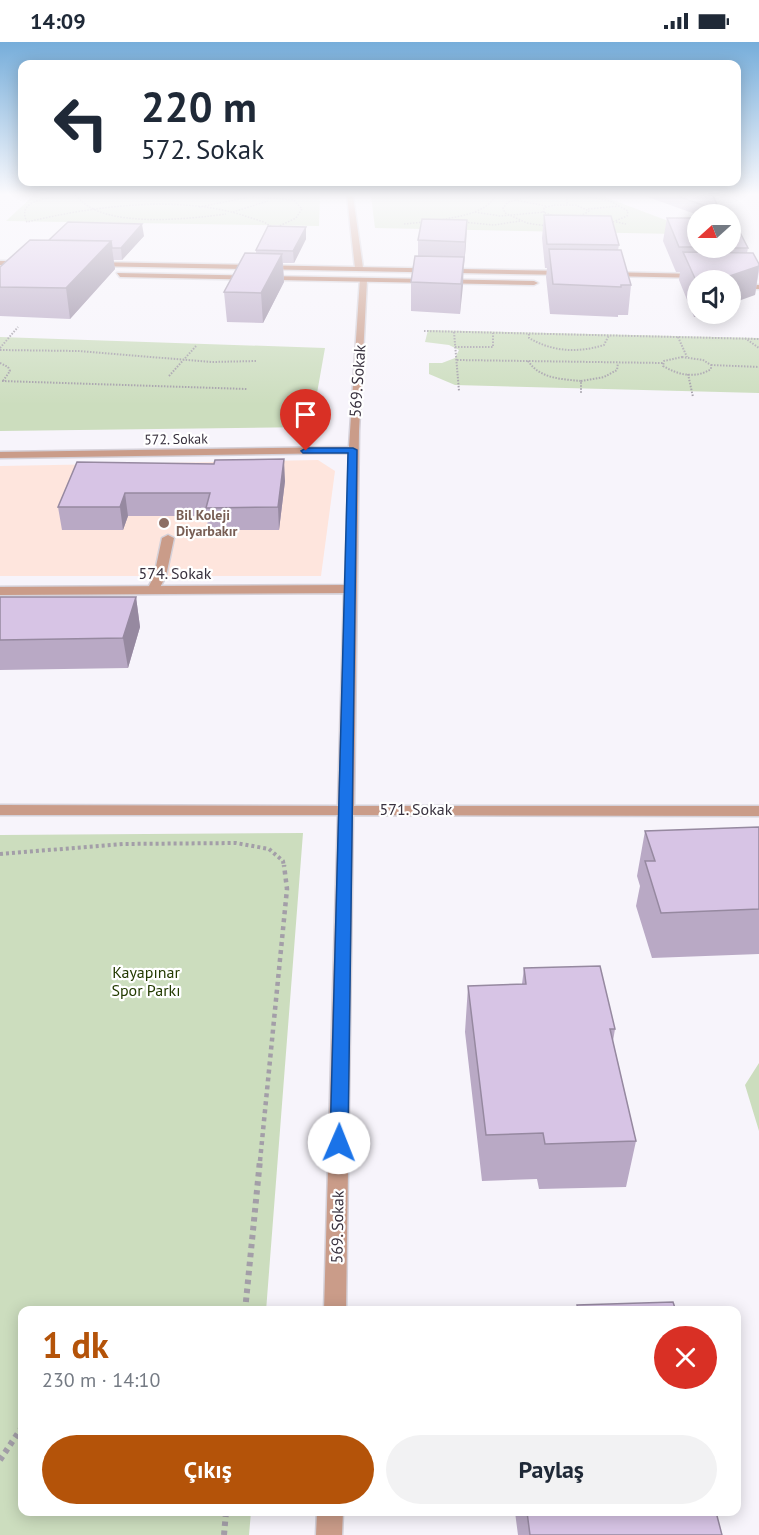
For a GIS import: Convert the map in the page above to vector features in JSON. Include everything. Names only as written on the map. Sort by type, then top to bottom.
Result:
[{"type":"main road","points":[[130,266],[542,283]]},
{"type":"main road","points":[[105,275],[571,273]]},
{"type":"main road","points":[[594,274],[687,276]]},
{"type":"main road","points":[[741,278],[747,278]]},
{"type":"main road","points":[[741,286],[759,287]]},
{"type":"street","name":"569. Sokak","points":[[335,1306],[353,450],[360,266]]},
{"type":"street","name":"572. Sokak","points":[[0,455],[353,450]]},
{"type":"street","points":[[153,590],[160,576],[168,538]]},
{"type":"street","name":"574. Sokak","points":[[0,591],[350,589]]},
{"type":"street","name":"571. Sokak","points":[[0,810],[759,811]]},
{"type":"street","points":[[329,1535],[330,1516]]},
{"type":"path","points":[[18,327],[0,349],[16,352],[80,351],[126,354],[210,363],[257,361]]},
{"type":"path","points":[[424,331],[759,339]]},
{"type":"path","points":[[454,332],[459,391]]},
{"type":"path","points":[[455,347],[493,347],[493,333]]},
{"type":"path","points":[[529,334],[529,338],[539,345],[573,351],[604,345],[609,335]]},
{"type":"path","points":[[678,337],[687,357]]},
{"type":"path","points":[[745,339],[759,348]]},
{"type":"path","points":[[169,376],[196,346]]},
{"type":"path","points":[[457,360],[663,363],[668,359],[687,357],[703,360],[711,366],[759,367]]},
{"type":"path","points":[[528,362],[532,368],[549,377],[581,381],[612,373],[617,370],[618,363]]},
{"type":"path","points":[[0,363],[10,371],[1,381]]},
{"type":"path","points":[[663,363],[663,366],[672,372],[688,374],[704,373],[709,371],[711,366]]},
{"type":"path","points":[[688,374],[693,397]]},
{"type":"path","points":[[1,381],[247,389]]},
{"type":"path","points":[[581,381],[581,394]]},
{"type":"path","points":[[0,854],[123,844],[236,843],[269,849],[284,861],[287,889],[245,1306]]},
{"type":"path","points":[[0,1460],[18,1433]]},
{"type":"path","points":[[224,1535],[226,1516]]},
{"type":"shaded area","name":"Bil Koleji Diyarbakır","points":[[318,460],[335,471],[321,576],[0,576],[0,466]]},
{"type":"green space","points":[[428,330],[759,338],[759,393],[455,385],[429,374],[429,363],[442,363],[455,358],[459,350],[449,345],[425,342]]},
{"type":"green space","points":[[0,337],[325,348],[311,427],[0,431]]},
{"type":"green space","name":"Kayapınar Spor Parkı","points":[[303,833],[266,1306],[18,1306],[18,1516],[251,1516],[249,1535],[0,1535],[0,835]]},
{"type":"green space","points":[[759,1063],[759,1131],[745,1085]]},
{"type":"building","points":[[87,266],[66,288],[0,287],[0,267]]},
{"type":"building","points":[[238,266],[276,266],[261,293],[224,292]]},
{"type":"building","points":[[414,266],[463,266],[461,284],[411,282]]},
{"type":"building","points":[[551,266],[625,266],[631,285],[621,285],[621,287],[553,284]]},
{"type":"building","points":[[689,266],[759,266],[741,272],[741,270],[691,270]]},
{"type":"building","points":[[284,459],[278,507],[206,508],[210,493],[125,493],[120,507],[58,507],[77,462],[214,464],[215,460]]},
{"type":"building","points":[[0,597],[136,597],[123,638],[0,640]]},
{"type":"building","points":[[759,827],[759,909],[661,913],[645,861],[655,861],[645,831]]},
{"type":"building","points":[[600,966],[615,1029],[610,1029],[636,1141],[545,1144],[543,1133],[486,1135],[468,986],[526,984],[524,968]]},
{"type":"building","points":[[673,1302],[674,1306],[577,1306]]},
{"type":"building","points":[[528,1516],[717,1516],[722,1535],[530,1535]]},
{"type":"place","name":"Bil Koleji Diyarbakır","points":[[164,523]]},
{"type":"route","points":[[306,451],[353,450],[339,1143]]}]
